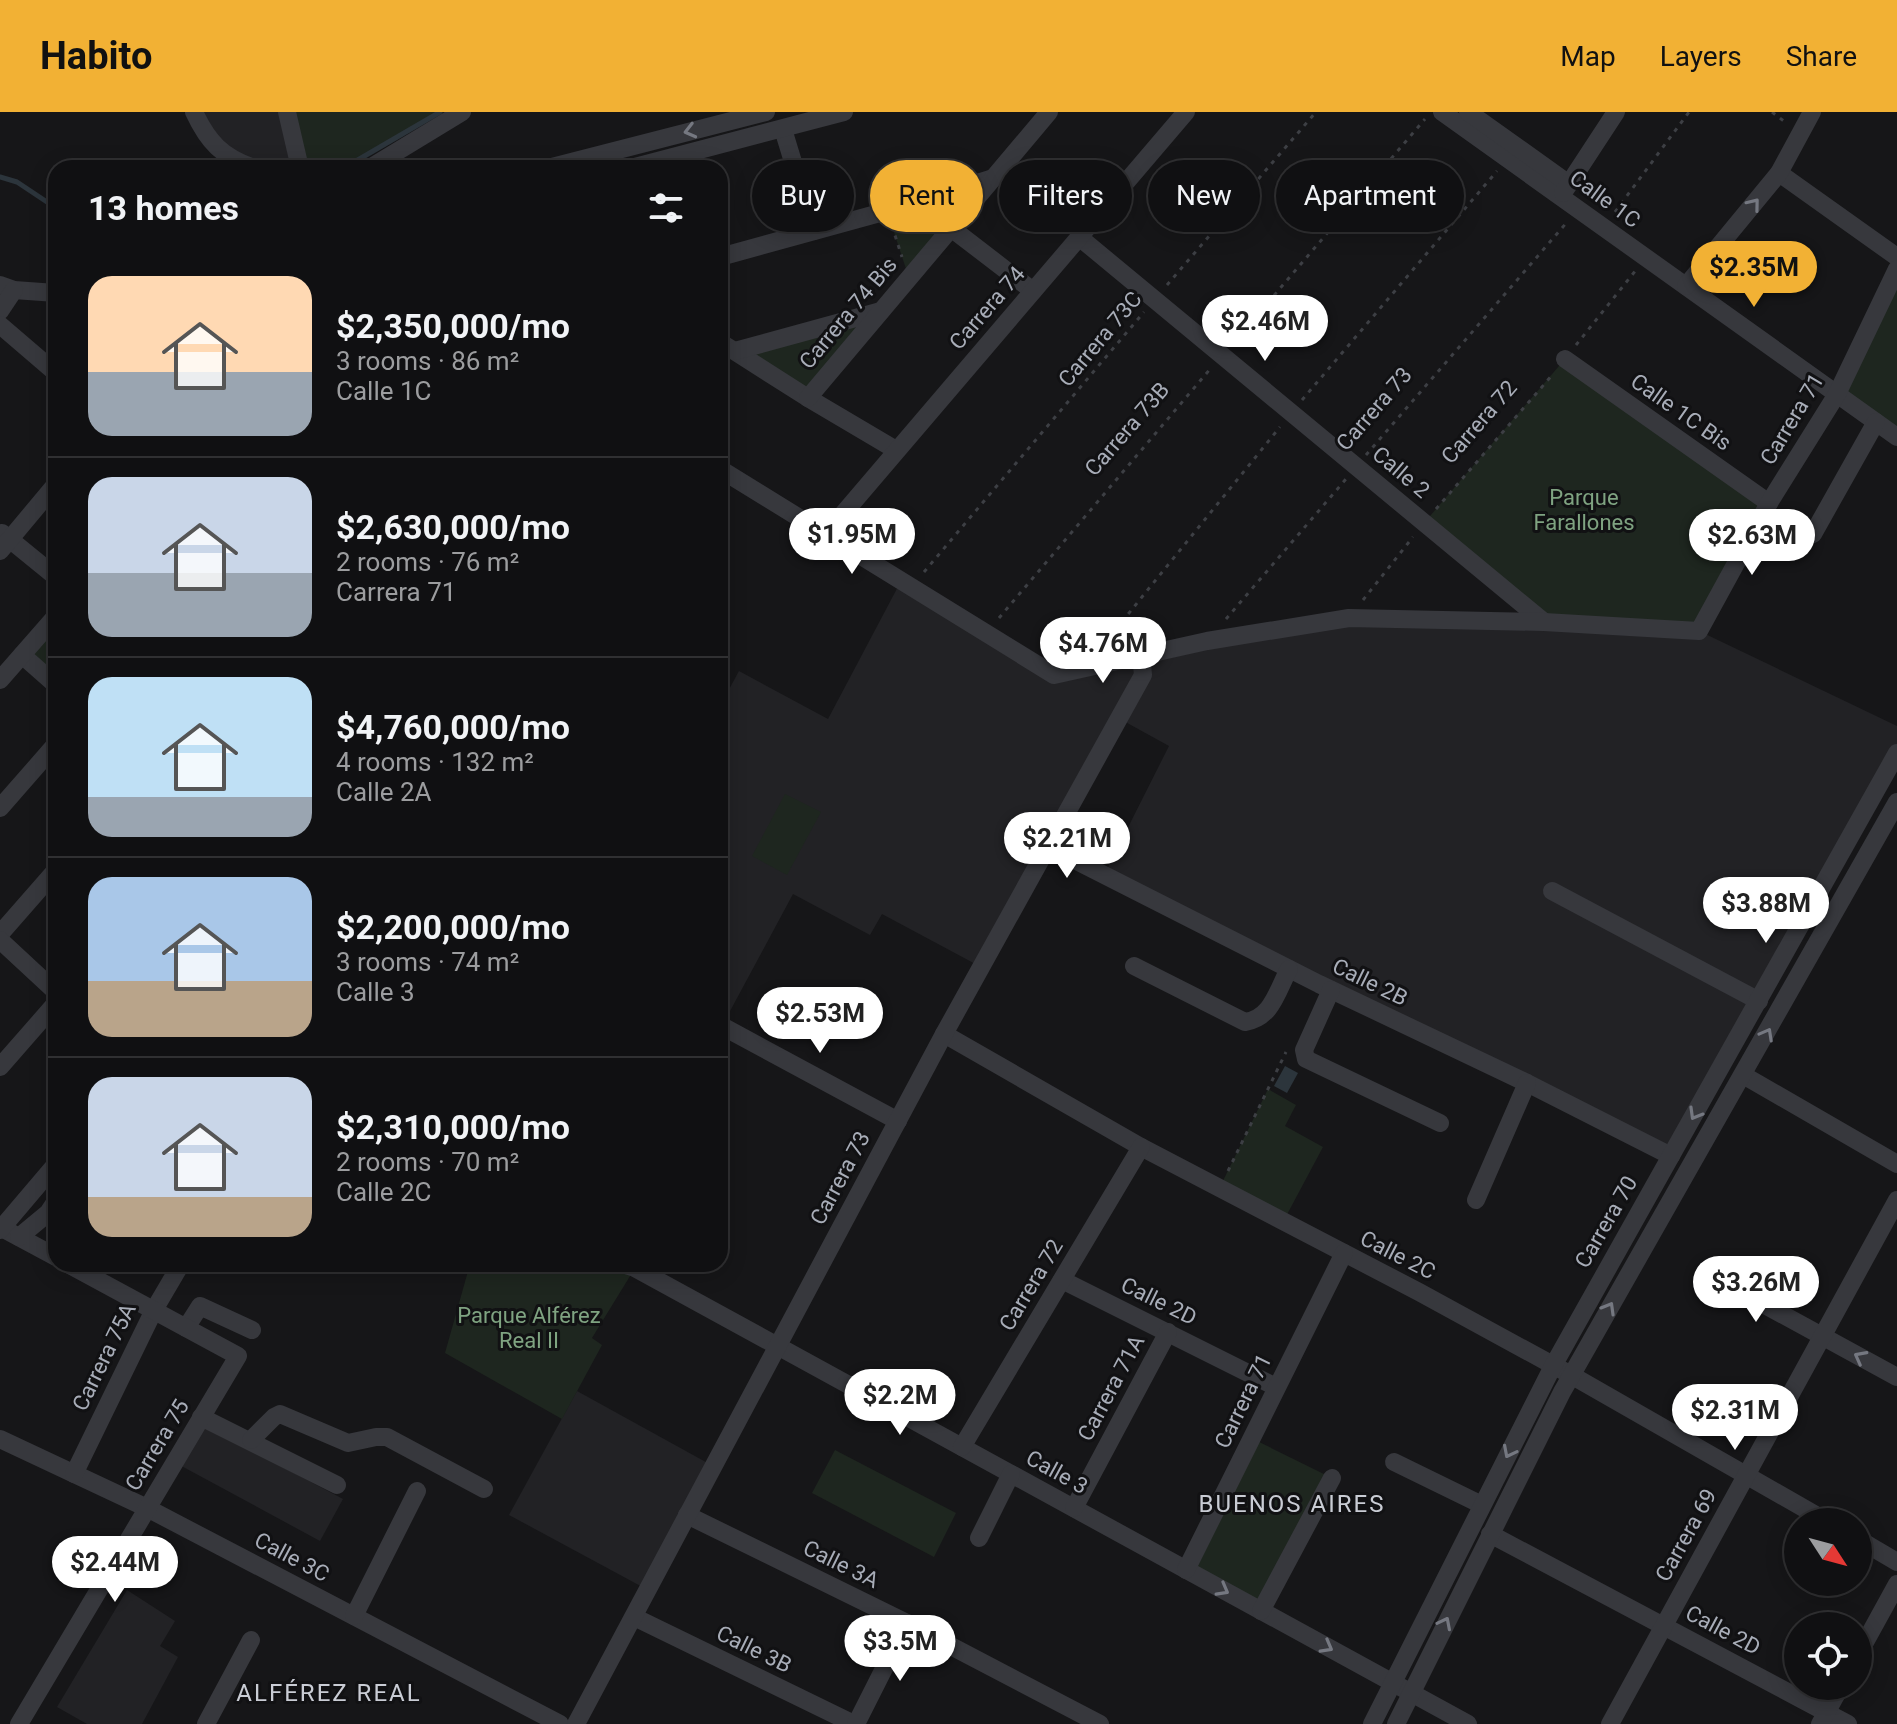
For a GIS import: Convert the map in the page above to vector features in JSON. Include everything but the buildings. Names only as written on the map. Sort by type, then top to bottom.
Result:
[{"type":"street","points":[[194,112],[207,139],[235,160]]},
{"type":"street","points":[[287,112],[298,160]]},
{"type":"street","points":[[383,160],[462,112]]},
{"type":"street","points":[[579,160],[766,112]]},
{"type":"street","name":"Carrera 74 Bis","points":[[983,190],[1049,112]]},
{"type":"street","name":"Carrera 74","points":[[825,535],[1186,112]]},
{"type":"street","name":"Calle 1C","points":[[1442,112],[1565,190],[1578,209],[1897,437]]},
{"type":"street","points":[[1478,115],[1565,190],[1616,112]]},
{"type":"street","points":[[1686,286],[1779,173],[1812,112]]},
{"type":"street","points":[[662,160],[836,113]]},
{"type":"street","points":[[783,129],[792,160]]},
{"type":"street","points":[[1779,173],[1897,257]]},
{"type":"street","points":[[983,181],[993,178]]},
{"type":"street","points":[[728,255],[810,232]]},
{"type":"street","name":"Carrera 74 Bis","points":[[808,398],[948,232]]},
{"type":"street","points":[[956,232],[1033,291]]},
{"type":"street","name":"Calle 2","points":[[1079,237],[1544,622]]},
{"type":"street","name":"Carrera 71","points":[[1544,622],[1699,631],[1769,503],[1837,394],[1897,269]]},
{"type":"street","points":[[0,311],[7,288],[48,292]]},
{"type":"street","points":[[728,346],[881,311]]},
{"type":"street","points":[[0,325],[48,366]]},
{"type":"street","points":[[728,347],[896,450]]},
{"type":"street","name":"Calle 1C Bis","points":[[1565,359],[1769,503]]},
{"type":"street","points":[[1813,534],[1876,422]]},
{"type":"street","points":[[728,474],[1054,675],[1207,641],[1349,618],[1544,622]]},
{"type":"street","points":[[48,493],[3,541],[48,572]]},
{"type":"street","points":[[0,680],[48,625]]},
{"type":"street","points":[[22,655],[48,678]]},
{"type":"street","name":"Carrera 73","points":[[576,1724],[944,1034],[1143,675],[1141,655]]},
{"type":"street","points":[[0,808],[48,753]]},
{"type":"street","name":"Carrera 70","points":[[1372,1724],[1553,1366],[1897,753]]},
{"type":"street","points":[[1874,797],[1896,805]]},
{"type":"street","name":"Carrera 70","points":[[1396,1724],[1571,1375],[1896,805]]},
{"type":"street","name":"Calle 2B","points":[[1049,847],[1331,990],[1527,1083],[1671,1156]]},
{"type":"street","points":[[48,880],[0,937],[48,984]]},
{"type":"street","points":[[1552,891],[1759,1001]]},
{"type":"street","points":[[1134,966],[1245,1022],[1257,1020],[1267,1011],[1289,969]]},
{"type":"street","points":[[1331,990],[1304,1050],[1306,1059],[1440,1123]]},
{"type":"street","points":[[0,1067],[48,1012]]},
{"type":"street","points":[[728,1029],[898,1121]]},
{"type":"street","name":"Calle 2C","points":[[944,1034],[1141,1147],[1571,1375],[1804,1508]]},
{"type":"street","points":[[1743,1075],[1897,1164]]},
{"type":"street","points":[[1476,1200],[1527,1083]]},
{"type":"street","name":"Carrera 72","points":[[962,1447],[1141,1147]]},
{"type":"street","points":[[48,1173],[1,1229],[48,1253]]},
{"type":"street","name":"Carrera 69","points":[[1610,1724],[1897,1200]]},
{"type":"street","points":[[19,1237],[48,1213]]},
{"type":"street","name":"Carrera 71","points":[[1186,1570],[1344,1253]]},
{"type":"street","points":[[83,1272],[186,1328],[198,1307],[202,1306],[252,1330]]},
{"type":"street","name":"Carrera 75A","points":[[74,1474],[154,1310],[176,1272]]},
{"type":"street","name":"Calle 3","points":[[644,1272],[1468,1724]]},
{"type":"street","points":[[1710,1275],[1897,1377]]},
{"type":"street","name":"Calle 2D","points":[[1062,1280],[1276,1387]]},
{"type":"street","name":"Carrera 75","points":[[19,1724],[238,1356],[186,1328]]},
{"type":"street","name":"Carrera 71A","points":[[1074,1508],[1168,1332]]},
{"type":"street","points":[[251,1440],[280,1414],[348,1443],[387,1437],[484,1489]]},
{"type":"street","points":[[201,1417],[337,1485]]},
{"type":"street","name":"Calle 3C","points":[[0,1439],[147,1508],[560,1724]]},
{"type":"street","points":[[1394,1462],[1482,1505]]},
{"type":"street","points":[[979,1538],[1011,1474]]},
{"type":"street","points":[[1261,1611],[1332,1478]]},
{"type":"street","points":[[354,1616],[417,1491]]},
{"type":"street","name":"Calle 3A","points":[[687,1515],[907,1623],[1100,1724]]},
{"type":"street","name":"Calle 2D","points":[[1490,1534],[1664,1626],[1824,1718],[1848,1724]]},
{"type":"street","points":[[1872,1547],[1897,1562]]},
{"type":"street","points":[[1872,1630],[1897,1584]]},
{"type":"street","name":"Calle 3B","points":[[634,1617],[855,1724]]},
{"type":"street","points":[[855,1724],[907,1623]]},
{"type":"street","points":[[206,1724],[251,1640]]},
{"type":"street","points":[[1824,1718],[1834,1700]]},
{"type":"path","name":"Carrera 73C","points":[[911,588],[1316,112]]},
{"type":"path","name":"Carrera 73B","points":[[986,633],[1431,112]]},
{"type":"path","points":[[1603,227],[1689,112]]},
{"type":"path","name":"Carrera 73","points":[[1207,641],[1578,209]]},
{"type":"path","points":[[894,232],[909,278]]},
{"type":"path","name":"Carrera 72","points":[[1349,618],[1424,523],[1565,359],[1646,258]]},
{"type":"path","points":[[1219,1189],[1283,1059]]},
{"type":"shaded area","points":[[194,112],[287,112],[298,160],[236,160]]},
{"type":"shaded area","points":[[901,581],[1054,675],[1349,618],[1699,631],[1897,726],[1897,753],[1671,1156],[1104,875],[1169,746],[1120,719],[981,967],[882,914],[870,935],[793,894],[728,1015],[728,691],[739,671],[828,719]]},
{"type":"shaded area","points":[[1285,1066],[1298,1073],[1287,1093],[1274,1086]]},
{"type":"shaded area","points":[[577,1391],[713,1466],[648,1590],[509,1515]]},
{"type":"shaded area","points":[[198,1422],[343,1499],[320,1541],[174,1462]]},
{"type":"shaded area","points":[[127,1590],[175,1621],[160,1646],[178,1657],[142,1724],[87,1724],[57,1707]]},
{"type":"green space","points":[[287,112],[440,112],[358,160],[298,160]]},
{"type":"green space","points":[[993,178],[983,190],[983,181]]},
{"type":"green space","points":[[894,232],[948,232],[909,278]]},
{"type":"green space","points":[[1897,269],[1897,437],[1837,394]]},
{"type":"green space","points":[[881,311],[808,398],[735,351]]},
{"type":"green space","name":"Parque Farallones","points":[[1565,359],[1769,503],[1699,631],[1544,622],[1424,523]]},
{"type":"green space","points":[[48,625],[48,678],[22,655]]},
{"type":"green space","points":[[785,794],[821,812],[787,875],[752,856]]},
{"type":"green space","points":[[1268,1089],[1296,1105],[1285,1126],[1323,1147],[1283,1222],[1219,1189]]},
{"type":"green space","name":"Parque Alférez Real II","points":[[468,1272],[633,1272],[592,1338],[602,1345],[562,1419],[445,1353]]},
{"type":"green space","points":[[1251,1438],[1332,1478],[1261,1611],[1186,1570]]},
{"type":"green space","points":[[835,1450],[956,1513],[934,1557],[812,1493]]},
{"type":"waterway","points":[[358,160],[440,112]]},
{"type":"waterway","points":[[0,177],[17,182],[48,203]]},
{"type":"district","name":"BUENOS AIRES","points":[[1292,1504]]},
{"type":"district","name":"ALFÉREZ REAL","points":[[329,1693]]}]
